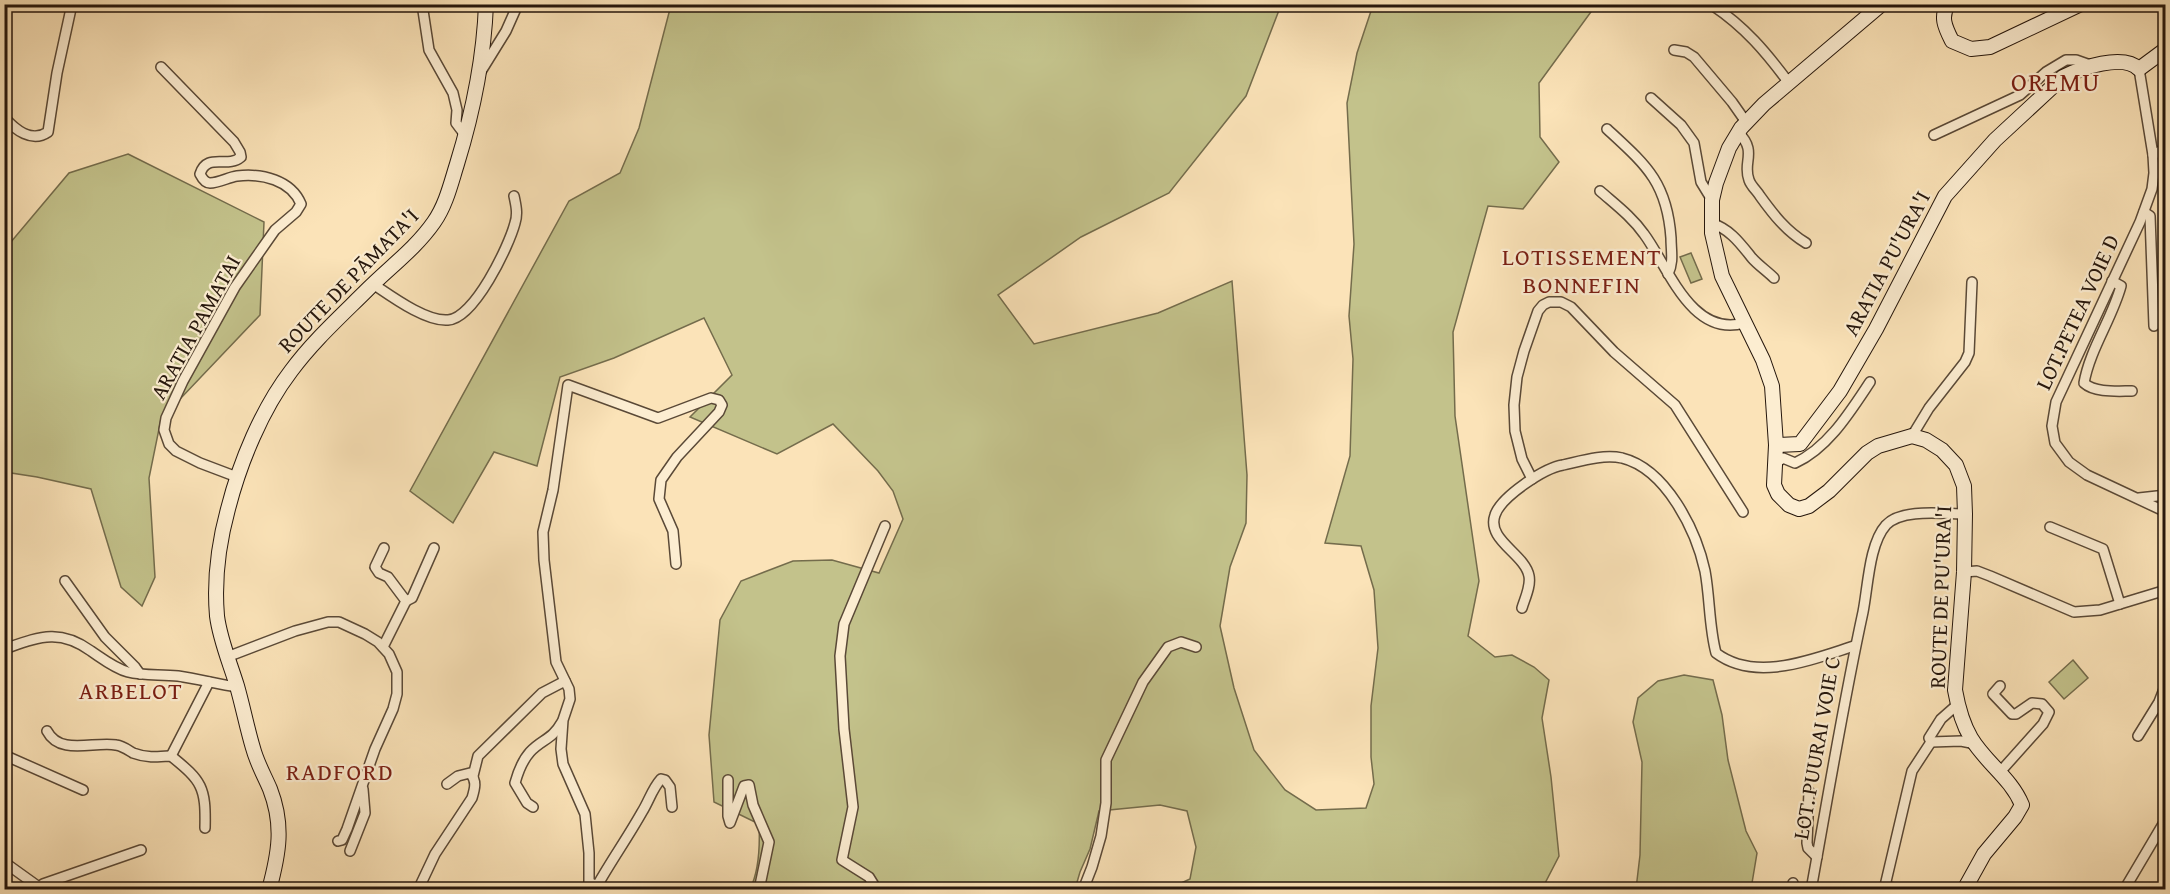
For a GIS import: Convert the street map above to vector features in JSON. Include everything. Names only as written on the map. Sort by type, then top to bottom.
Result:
[{"type":"main road","name":"ROUTE DE PĀMATA'I","points":[[268,890],[277,851],[279,822],[270,788],[253,749],[217,616],[224,526],[237,477],[268,409],[288,375],[314,343],[420,239],[438,215],[453,177],[479,75],[486,4]]},
{"type":"main road","points":[[1882,4],[1764,104],[1742,127],[1722,165],[1712,200],[1711,223],[1722,276],[1763,360],[1772,386],[1776,445],[1774,485],[1778,494],[1789,505],[1800,509],[1809,506],[1829,491],[1867,453],[1878,446],[1912,436]]},
{"type":"main road","points":[[1949,4],[1945,9],[1944,25],[1952,41],[1971,50],[1990,47],[2081,4]]},
{"type":"main road","points":[[2139,69],[2166,49]]},
{"type":"main road","name":"ARATIA PU'URA'I","points":[[1776,445],[1800,444],[1840,390],[1881,321],[1945,196],[1995,140],[2062,77],[2093,66],[2121,61],[2134,64],[2139,69]]},
{"type":"main road","name":"ROUTE DE PU'URA'I","points":[[1912,436],[1926,440],[1942,450],[1956,465],[1964,486],[1964,572],[1955,690],[1961,716],[1976,744],[2016,791],[2022,805],[2015,817],[1984,854],[1964,890]]},
{"type":"street","points":[[4,117],[18,131],[32,136],[48,132],[57,74],[72,4]]},
{"type":"street","points":[[423,4],[429,50],[453,93],[457,110],[456,123],[465,135]]},
{"type":"street","points":[[479,75],[493,56],[518,4]]},
{"type":"street","points":[[1712,5],[1735,20],[1771,58],[1789,83]]},
{"type":"street","points":[[1674,50],[1686,52],[1694,57],[1732,102],[1747,141],[1749,180],[1772,213],[1792,234],[1806,243]]},
{"type":"street","points":[[1934,135],[2020,95],[2046,72],[2066,60],[2076,60],[2093,66]]},
{"type":"street","name":"ARATIA PAMATAI","points":[[161,67],[234,142],[240,152],[241,157],[234,162],[207,163],[202,167],[200,174],[204,180],[210,183],[237,176],[255,175],[272,179],[287,185],[297,195],[301,204],[296,212],[275,230],[235,287],[183,381],[166,418],[164,430],[169,444],[176,451],[237,477]]},
{"type":"street","name":"LOT.PETEA VOIE D","points":[[2139,69],[2153,155],[2152,189],[2144,212],[2056,402],[2052,426],[2055,443],[2069,462],[2087,475],[2166,512]]},
{"type":"street","points":[[1652,98],[1681,125],[1694,143],[1701,182],[1712,200]]},
{"type":"street","points":[[1607,129],[1636,157],[1661,189],[1670,222],[1673,265],[1668,274]]},
{"type":"street","points":[[2153,155],[2166,148]]},
{"type":"street","points":[[1600,191],[1644,233],[1684,297],[1708,319],[1732,326],[1744,323]]},
{"type":"street","points":[[373,284],[424,314],[439,319],[457,318],[489,282],[497,266],[515,223],[517,212],[514,196]]},
{"type":"street","points":[[2144,212],[2150,216],[2154,326]]},
{"type":"street","points":[[1711,223],[1738,240],[1754,260],[1774,278]]},
{"type":"street","points":[[2112,281],[2121,286],[2095,348],[2084,383],[2088,387],[2106,391],[2132,391]]},
{"type":"street","points":[[1912,436],[1929,408],[1965,362],[1969,353],[1972,282]]},
{"type":"street","points":[[1532,478],[1525,469],[1515,431],[1514,405],[1517,377],[1538,311],[1549,302],[1561,302],[1568,304],[1577,312],[1614,352],[1675,405],[1743,512]]},
{"type":"street","points":[[1776,463],[1783,458],[1795,463],[1806,458],[1827,439],[1870,382]]},
{"type":"street","points":[[532,807],[515,783],[518,774],[530,752],[556,732],[570,699],[569,689],[556,662],[543,532],[553,490],[568,385],[658,418],[711,398],[720,400],[722,405],[718,412],[677,457],[661,480],[659,499],[674,531],[676,564]]},
{"type":"street","name":"LOT. PUURAI VOIE C","points":[[1522,608],[1529,576],[1494,528],[1493,520],[1496,512],[1532,478],[1546,470],[1609,457],[1621,458],[1637,463],[1651,473],[1664,485],[1678,504],[1693,536],[1704,569],[1716,653],[1725,659],[1749,666],[1790,666],[1854,646]]},
{"type":"street","points":[[2139,498],[2166,495]]},
{"type":"street","name":"LOT. PUURAI VOIE C","points":[[1811,890],[1854,646],[1876,539],[1892,520],[1902,516],[1934,513],[1965,514]]},
{"type":"street","points":[[877,890],[869,876],[842,860],[853,807],[844,729],[840,656],[844,624],[885,526]]},
{"type":"street","points":[[2050,527],[2103,549],[2120,604]]},
{"type":"street","points":[[384,548],[375,567],[379,573],[388,577],[406,601]]},
{"type":"street","points":[[383,647],[406,601],[412,598],[434,548]]},
{"type":"street","points":[[1964,572],[1977,571],[2074,612],[2100,610],[2165,593]]},
{"type":"street","points":[[65,581],[105,637],[140,674]]},
{"type":"street","points":[[227,657],[305,628],[328,622],[350,626],[383,647],[394,662],[398,672],[397,694],[393,709],[375,749],[342,840],[338,841]]},
{"type":"street","points":[[4,649],[39,638],[65,637],[76,641],[117,668],[140,674],[177,676],[237,687]]},
{"type":"street","points":[[1083,890],[1101,836],[1106,803],[1106,760],[1109,753],[1143,682],[1168,647],[1181,642],[1196,646]]},
{"type":"street","points":[[418,890],[435,854],[472,798],[475,789],[473,776],[478,756],[542,693],[565,681]]},
{"type":"street","points":[[171,756],[209,682]]},
{"type":"street","points":[[2138,736],[2159,702],[2166,684]]},
{"type":"street","points":[[2000,686],[1993,694],[2012,714],[2016,714],[2032,703],[2042,704],[2049,712],[2043,724],[2000,772]]},
{"type":"street","points":[[1903,890],[1885,888],[1910,778],[1915,764],[1931,742],[1929,738],[1935,726],[1958,704]]},
{"type":"street","points":[[563,720],[562,756],[585,814],[589,882],[593,887],[597,886],[661,779],[665,780],[670,787],[672,807]]},
{"type":"street","points":[[47,731],[54,740],[63,744],[119,745],[147,757],[171,756],[198,780],[205,805],[205,828]]},
{"type":"street","points":[[1931,742],[1961,741],[1976,744]]},
{"type":"street","points":[[4,755],[83,790]]},
{"type":"street","points":[[447,784],[458,776],[470,773],[473,776]]},
{"type":"street","points":[[728,780],[730,823],[744,786],[749,785],[753,805],[768,842],[759,890]]},
{"type":"street","points":[[350,851],[365,813],[363,787]]},
{"type":"street","name":"LOT. PUURAI VOIE C","points":[[1809,791],[1807,843],[1808,848],[1816,857]]},
{"type":"street","points":[[2124,890],[2166,819]]},
{"type":"street","points":[[4,862],[42,888],[43,884],[141,850]]},
{"type":"shaded area","points":[[671,5],[1281,5],[1246,96],[1169,193],[1081,237],[998,295],[1034,344],[1158,313],[1232,281],[1247,475],[1246,523],[1230,567],[1220,626],[1234,688],[1254,750],[1285,790],[1316,810],[1366,808],[1374,784],[1371,757],[1371,706],[1378,648],[1374,590],[1361,546],[1325,543],[1350,456],[1353,359],[1349,316],[1354,244],[1347,103],[1357,53],[1373,5],[1596,5],[1539,83],[1540,137],[1559,162],[1523,209],[1488,206],[1453,332],[1455,416],[1479,581],[1468,636],[1495,657],[1512,655],[1534,667],[1549,680],[1542,718],[1559,856],[1542,889],[1168,889],[1190,879],[1196,847],[1187,811],[1160,805],[1099,811],[1090,849],[1075,889],[750,889],[758,858],[759,824],[714,802],[709,735],[720,620],[741,581],[793,561],[832,560],[879,573],[903,519],[893,491],[878,471],[833,424],[777,454],[690,417],[732,375],[704,318],[614,358],[560,377],[537,466],[494,452],[453,523],[410,491],[569,201],[620,173],[639,128]]},
{"type":"shaded area","points":[[128,154],[264,222],[260,315],[161,419],[149,478],[155,577],[142,606],[121,587],[91,489],[5,472],[5,249],[69,173]]},
{"type":"shaded area","points":[[1691,253],[1702,279],[1691,283],[1680,257]]},
{"type":"shaded area","points":[[2073,660],[2088,678],[2064,699],[2049,682]]},
{"type":"shaded area","points":[[1684,675],[1713,680],[1722,715],[1728,760],[1746,831],[1757,853],[1751,889],[1636,889],[1640,855],[1642,762],[1633,722],[1638,698],[1658,681]]},
{"type":"district","name":"OREMU","points":[[2056,82]]},
{"type":"district","name":"LOTISSEMENT BONNEFIN","points":[[1582,271]]},
{"type":"district","name":"ARBELOT","points":[[131,691]]},
{"type":"district","name":"RADFORD","points":[[340,772]]}]
